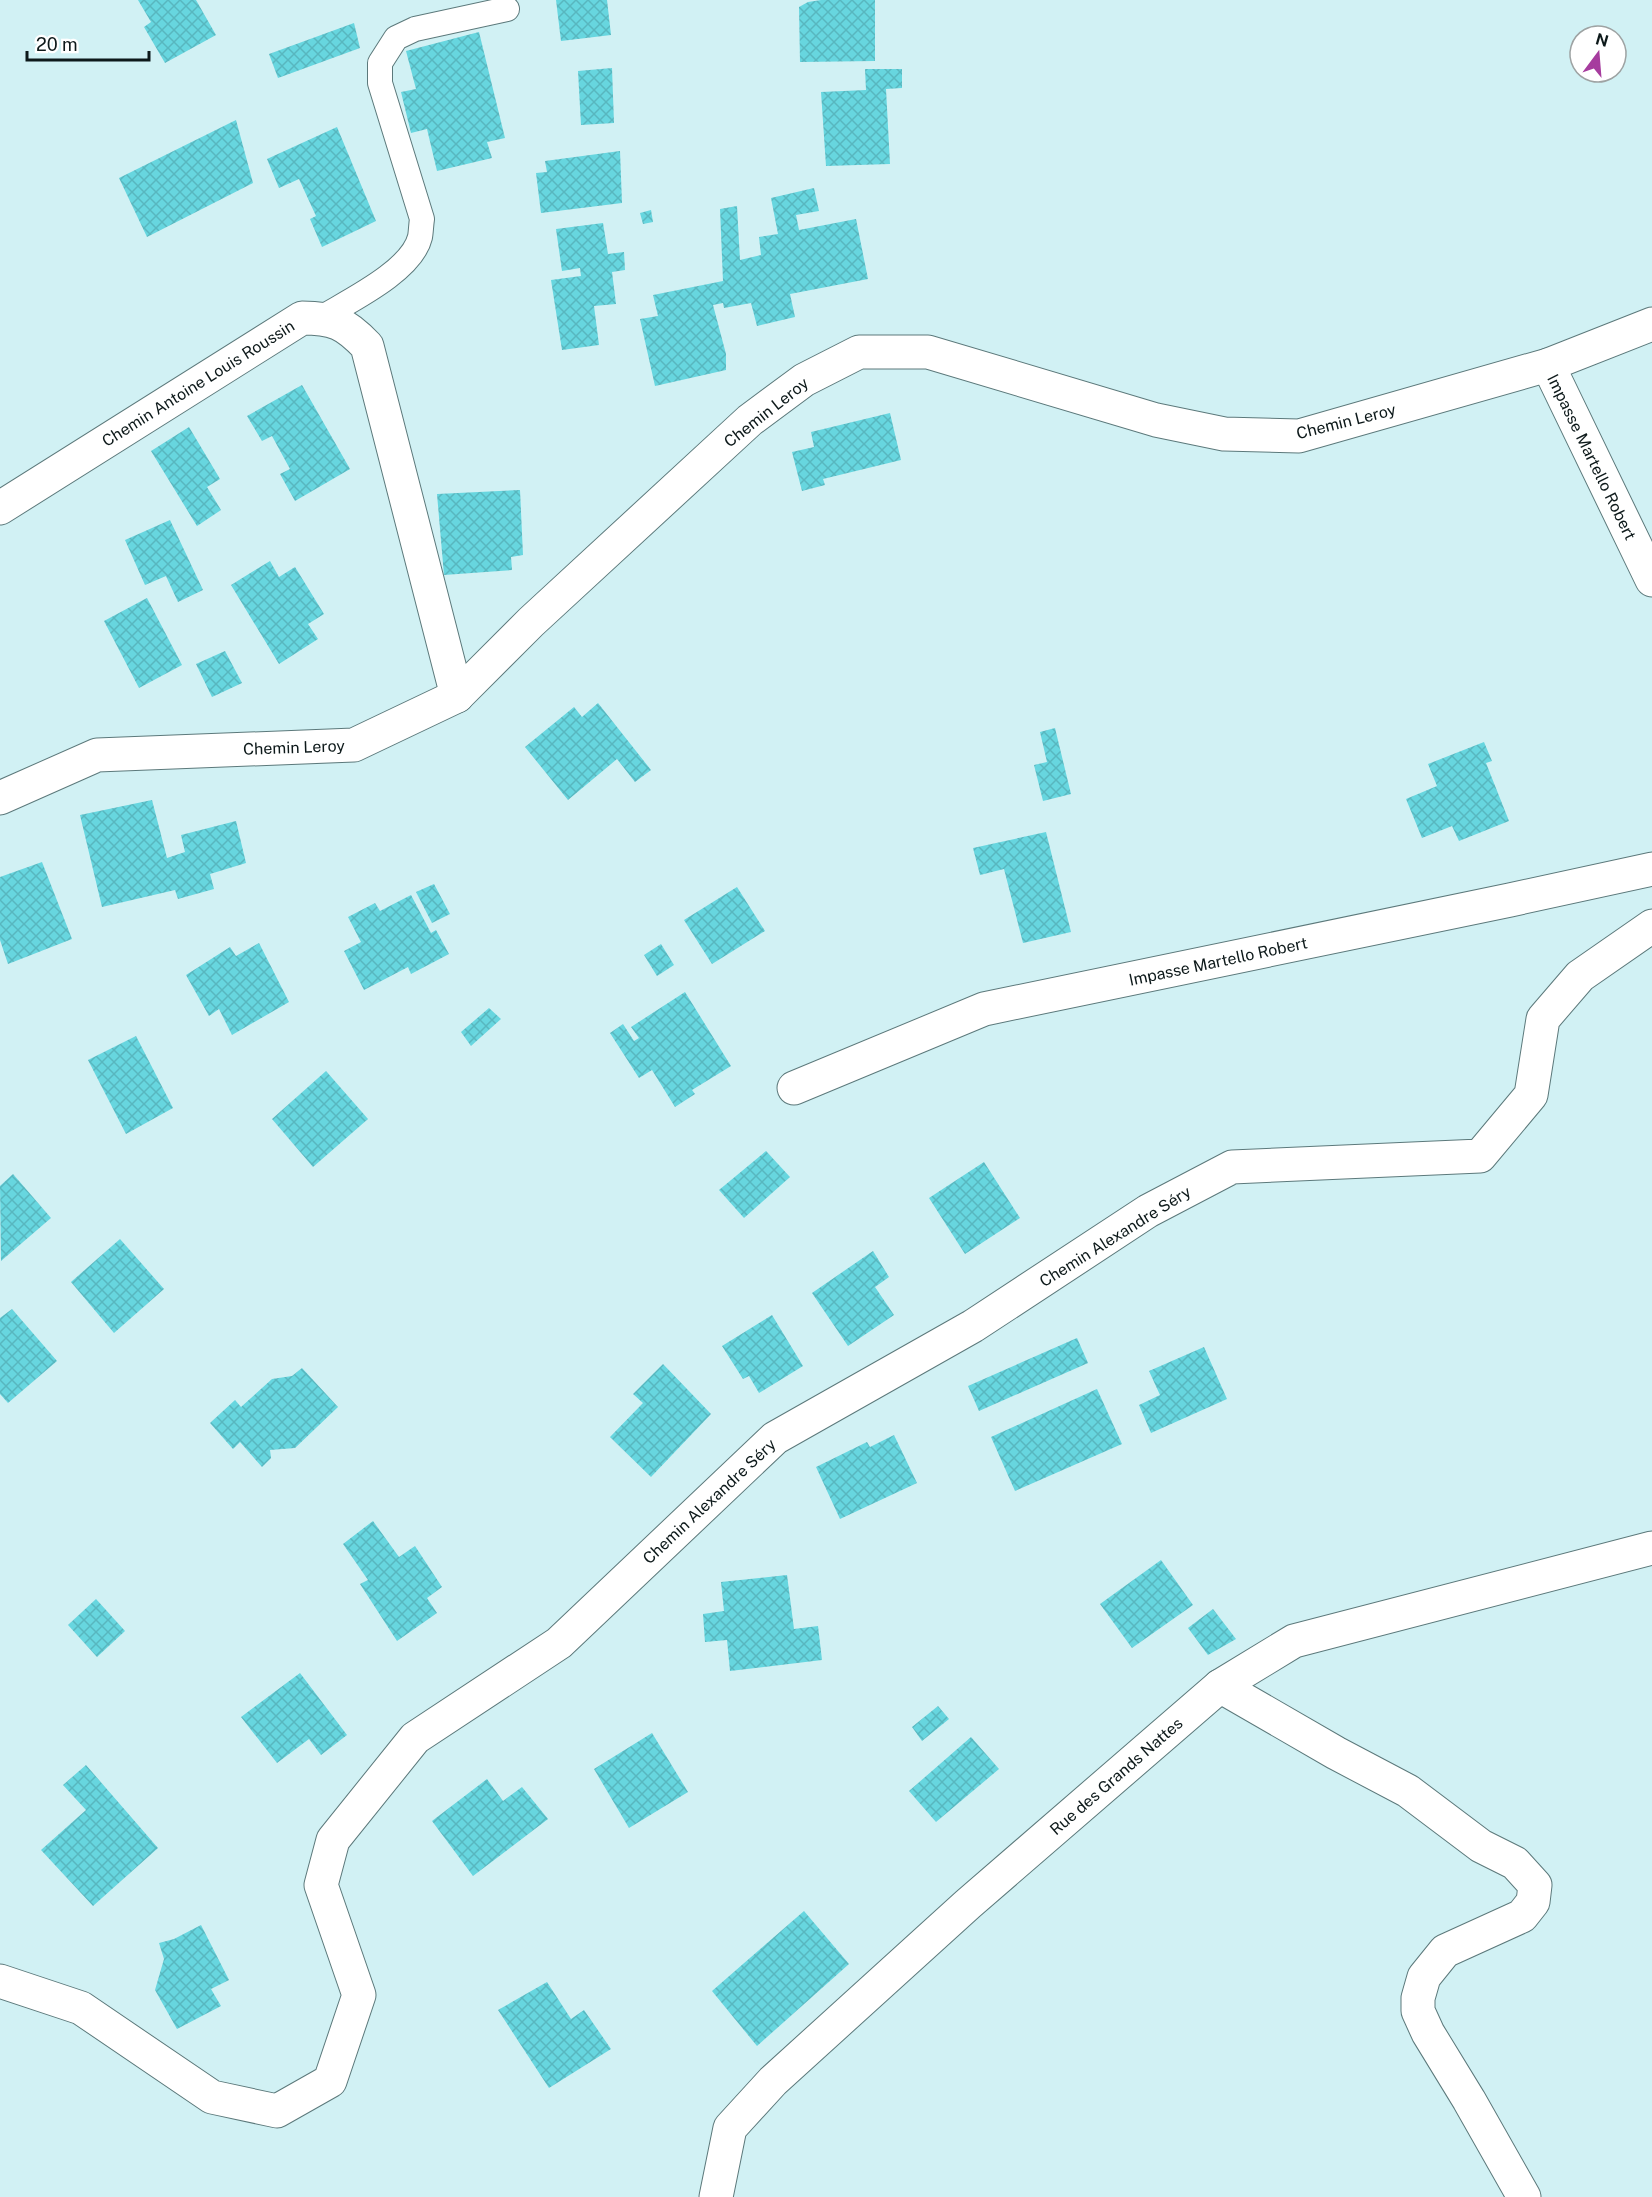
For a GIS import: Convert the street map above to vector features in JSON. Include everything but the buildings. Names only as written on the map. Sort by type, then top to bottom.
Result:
[{"type":"street","name":"Chemin Antoine Louis Roussin","points":[[0,508],[302,318],[321,318]]},
{"type":"street","points":[[321,318],[340,323],[351,330],[367,346],[457,696]]},
{"type":"street","name":"Chemin Leroy","points":[[0,798],[97,755],[354,745],[457,696],[531,622],[750,420],[804,380],[859,352],[928,352],[1156,420],[1224,434],[1299,436],[1548,365],[1652,324]]},
{"type":"street","name":"Impasse Martello Robert","points":[[1548,365],[1652,580]]},
{"type":"street","name":"Impasse Martello Robert","points":[[794,1088],[984,1009],[1652,868]]},
{"type":"street","name":"Chemin Alexandre Séry","points":[[0,1981],[81,2008],[212,2097],[277,2111],[330,2081],[359,1995],[321,1886],[333,1840],[415,1738],[559,1643],[775,1438],[973,1326],[1148,1211],[1232,1167],[1480,1156],[1531,1095],[1542,1019],[1580,976],[1652,926]]},
{"type":"street","name":"Rue des Grands Nattes","points":[[716,2197],[730,2128],[773,2081],[968,1904],[1220,1686],[1294,1641],[1652,1548]]},
{"type":"street","points":[[1220,1686],[1336,1753],[1408,1791],[1481,1846],[1515,1863],[1535,1885],[1533,1902],[1522,1916],[1445,1951],[1424,1977],[1418,1998],[1418,2011],[1428,2033],[1524,2197]]},
{"type":"lane","points":[[321,318],[396,273],[420,239],[422,219],[380,83],[380,63],[396,38],[415,29],[507,9]]}]
